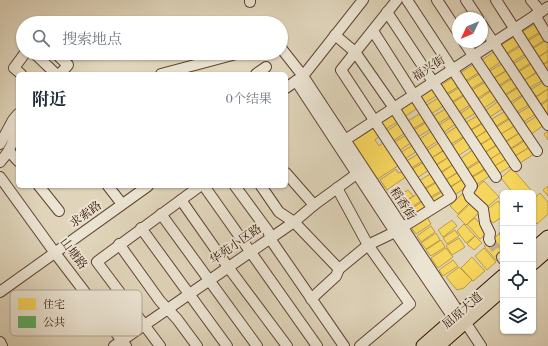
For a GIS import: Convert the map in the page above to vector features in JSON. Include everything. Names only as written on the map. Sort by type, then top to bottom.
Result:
[{"type":"main road","points":[[536,247],[548,237]]},
{"type":"main road","points":[[534,262],[548,250]]},
{"type":"main road","name":"屈原大道","points":[[438,346],[460,320],[500,279]]},
{"type":"main road","name":"屈原大道","points":[[423,346],[500,291]]},
{"type":"street","points":[[288,87],[299,79],[363,0]]},
{"type":"street","points":[[397,0],[341,70],[432,208]]},
{"type":"street","points":[[408,0],[516,166]]},
{"type":"street","points":[[437,0],[452,23]]},
{"type":"street","points":[[466,0],[474,12]]},
{"type":"street","points":[[496,0],[548,81]]},
{"type":"street","points":[[531,0],[541,11],[548,37]]},
{"type":"street","name":"福兴街","points":[[345,140],[541,11]]},
{"type":"street","points":[[387,12],[496,177]]},
{"type":"street","points":[[373,31],[472,186],[468,192],[470,197],[483,209],[490,233],[490,241]]},
{"type":"street","points":[[488,34],[548,125]]},
{"type":"street","points":[[311,299],[336,276],[339,269],[368,245],[398,230],[451,197],[394,108],[355,52],[335,35]]},
{"type":"street","points":[[468,48],[537,151]]},
{"type":"street","points":[[19,72],[14,68],[20,60]]},
{"type":"street","points":[[41,60],[54,72]]},
{"type":"street","points":[[62,72],[68,65],[63,60]]},
{"type":"street","points":[[169,72],[214,60]]},
{"type":"street","points":[[288,60],[360,171]]},
{"type":"street","points":[[259,72],[266,67]]},
{"type":"street","name":"稻香街","points":[[299,79],[345,140],[360,171],[398,230],[460,320],[481,346]]},
{"type":"street","points":[[0,144],[12,120],[16,116]]},
{"type":"street","points":[[0,162],[9,151],[14,142],[16,134]]},
{"type":"street","points":[[9,151],[16,159]]},
{"type":"street","name":"华苑小区路","points":[[144,325],[294,222],[314,205],[360,171]]},
{"type":"street","points":[[288,175],[314,205]]},
{"type":"street","name":"山塘路","points":[[0,177],[53,255]]},
{"type":"street","name":"山塘路","points":[[0,187],[79,290]]},
{"type":"street","points":[[41,188],[59,210]]},
{"type":"street","points":[[110,188],[122,204]]},
{"type":"street","name":"求索路","points":[[0,292],[145,188]]},
{"type":"street","points":[[118,290],[98,262],[99,259],[197,188]]},
{"type":"street","points":[[205,188],[317,346]]},
{"type":"street","points":[[236,188],[268,231],[272,243],[344,346]]},
{"type":"street","points":[[262,188],[280,212],[294,222],[339,269]]},
{"type":"street","points":[[337,188],[368,245],[410,304],[360,346]]},
{"type":"street","points":[[181,200],[228,267],[287,346]]},
{"type":"street","points":[[161,214],[257,346]]},
{"type":"street","points":[[142,228],[228,346]]},
{"type":"street","points":[[120,244],[160,301],[168,308],[197,346]]},
{"type":"street","points":[[460,320],[473,346]]},
{"type":"street","points":[[142,322],[160,346]]},
{"type":"street","name":"华苑小区路","points":[[119,344],[130,336]]},
{"type":"street","points":[[0,342],[2,346]]},
{"type":"building: 住宅","points":[[535,24],[540,32],[525,41],[520,33]]},
{"type":"building: 住宅","points":[[541,33],[545,40],[530,49],[526,42]]},
{"type":"building: 住宅","points":[[515,36],[520,45],[505,54],[500,46]]},
{"type":"building: 住宅","points":[[546,40],[548,43],[548,51],[536,58],[531,50]]},
{"type":"building: 住宅","points":[[521,46],[526,54],[511,63],[506,55]]},
{"type":"building: 住宅","points":[[495,51],[502,61],[487,71],[480,61]]},
{"type":"building: 住宅","points":[[548,51],[548,61],[542,65],[538,58]]},
{"type":"building: 住宅","points":[[528,55],[532,62],[518,71],[513,64]]},
{"type":"building: 住宅","points":[[548,62],[548,71],[547,72],[542,65]]},
{"type":"building: 住宅","points":[[503,63],[507,70],[492,79],[488,72]]},
{"type":"building: 住宅","points":[[533,63],[538,71],[523,81],[518,72]]},
{"type":"building: 住宅","points":[[474,64],[480,72],[465,81],[460,73]]},
{"type":"building: 住宅","points":[[508,70],[512,77],[498,86],[493,79]]},
{"type":"building: 住宅","points":[[538,72],[543,80],[528,89],[523,81]]},
{"type":"building: 住宅","points":[[481,73],[486,80],[471,89],[466,82]]},
{"type":"building: 住宅","points":[[455,76],[461,85],[446,94],[441,85]]},
{"type":"building: 住宅","points":[[513,78],[519,86],[504,95],[499,87]]},
{"type":"building: 住宅","points":[[487,81],[492,89],[478,98],[472,90]]},
{"type":"building: 住宅","points":[[545,81],[548,89],[535,97],[530,90]]},
{"type":"building: 住宅","points":[[462,86],[466,93],[452,102],[447,95]]},
{"type":"building: 住宅","points":[[519,87],[524,94],[509,103],[505,96]]},
{"type":"building: 住宅","points":[[434,88],[438,95],[423,104],[419,97]]},
{"type":"building: 住宅","points":[[548,89],[548,99],[539,105],[535,98]]},
{"type":"building: 住宅","points":[[492,90],[498,99],[484,108],[478,100]]},
{"type":"building: 住宅","points":[[467,94],[473,103],[459,112],[452,103]]},
{"type":"building: 住宅","points":[[524,95],[530,104],[515,113],[510,105]]},
{"type":"building: 住宅","points":[[440,97],[445,105],[431,114],[425,106]]},
{"type":"building: 住宅","points":[[500,100],[505,107],[490,117],[486,110]]},
{"type":"building: 住宅","points":[[548,100],[548,112],[545,114],[540,106]]},
{"type":"building: 住宅","points":[[414,101],[419,107],[404,117],[400,110]]},
{"type":"building: 住宅","points":[[474,104],[479,111],[464,120],[460,114]]},
{"type":"building: 住宅","points":[[532,105],[537,113],[522,123],[517,114]]},
{"type":"building: 住宅","points":[[447,108],[452,115],[437,124],[432,117]]},
{"type":"building: 住宅","points":[[507,110],[511,117],[496,126],[492,119]]},
{"type":"building: 住宅","points":[[421,113],[426,121],[411,130],[406,122]]},
{"type":"building: 住宅","points":[[480,114],[485,121],[470,130],[465,123]]},
{"type":"building: 住宅","points":[[393,115],[397,122],[383,131],[378,124]]},
{"type":"building: 住宅","points":[[538,115],[544,125],[530,135],[523,125]]},
{"type":"building: 住宅","points":[[453,116],[457,123],[443,133],[438,126]]},
{"type":"building: 住宅","points":[[511,118],[516,125],[501,134],[497,127]]},
{"type":"building: 住宅","points":[[427,122],[431,129],[416,138],[412,131]]},
{"type":"building: 住宅","points":[[485,122],[489,129],[475,138],[470,131]]},
{"type":"building: 住宅","points":[[399,123],[405,133],[390,143],[384,133]]},
{"type":"building: 住宅","points":[[459,125],[466,135],[451,144],[444,135]]},
{"type":"building: 住宅","points":[[516,125],[521,132],[506,141],[501,134]]},
{"type":"building: 住宅","points":[[376,127],[381,135],[375,140],[379,146],[384,142],[401,164],[376,180],[352,142]]},
{"type":"building: 住宅","points":[[490,129],[494,136],[479,145],[475,138]]},
{"type":"building: 住宅","points":[[432,131],[439,140],[424,150],[418,140]]},
{"type":"building: 住宅","points":[[548,131],[548,140],[544,134]]},
{"type":"building: 住宅","points":[[521,132],[525,139],[510,149],[506,142]]},
{"type":"building: 住宅","points":[[406,135],[411,143],[397,152],[391,144]]},
{"type":"building: 住宅","points":[[466,136],[473,146],[458,156],[452,146]]},
{"type":"building: 住宅","points":[[494,136],[499,143],[484,153],[479,146]]},
{"type":"building: 住宅","points":[[526,140],[530,147],[515,156],[511,149]]},
{"type":"building: 住宅","points":[[440,142],[445,149],[430,159],[425,152]]},
{"type":"building: 住宅","points":[[499,144],[503,151],[489,160],[484,153]]},
{"type":"building: 住宅","points":[[413,145],[417,151],[402,161],[398,154]]},
{"type":"building: 住宅","points":[[530,147],[534,154],[520,163],[515,156]]},
{"type":"building: 住宅","points":[[474,149],[481,159],[466,169],[460,159]]},
{"type":"building: 住宅","points":[[445,150],[449,157],[434,166],[430,159]]},
{"type":"building: 住宅","points":[[503,151],[508,158],[493,167],[489,160]]},
{"type":"building: 住宅","points":[[418,154],[423,161],[408,170],[403,163]]},
{"type":"building: 住宅","points":[[449,157],[454,164],[439,173],[435,166]]},
{"type":"building: 住宅","points":[[508,158],[513,165],[498,174],[493,167]]},
{"type":"building: 住宅","points":[[481,161],[486,168],[471,177],[466,170]]},
{"type":"building: 住宅","points":[[424,162],[429,170],[414,180],[409,171]]},
{"type":"building: 住宅","points":[[454,164],[459,171],[444,181],[440,174]]},
{"type":"building: 住宅","points":[[512,168],[531,190],[511,190],[501,178]]},
{"type":"building: 住宅","points":[[396,169],[398,173],[404,172],[407,176],[387,190],[380,180]]},
{"type":"building: 住宅","points":[[486,169],[491,175],[476,185],[471,178]]},
{"type":"building: 住宅","points":[[459,172],[463,179],[448,188],[444,181]]},
{"type":"building: 住宅","points":[[432,173],[437,181],[422,190],[417,182]]},
{"type":"building: 住宅","points":[[463,179],[468,186],[453,196],[448,189]]},
{"type":"building: 住宅","points":[[439,181],[444,189],[429,198],[424,190]]},
{"type":"building: 住宅","points":[[484,181],[499,197],[486,208],[471,192]]},
{"type":"building: 住宅","points":[[548,186],[548,196],[543,190]]},
{"type":"building: 住宅","points":[[408,190],[413,196],[399,206],[394,199]]},
{"type":"building: 住宅","points":[[445,190],[449,197],[434,206],[430,199]]},
{"type":"building: 住宅","points":[[420,192],[424,199],[403,213],[399,206]]},
{"type":"building: 住宅","points":[[463,193],[471,201],[458,214],[450,206]]},
{"type":"building: 住宅","points":[[540,193],[548,202],[548,214],[537,224],[536,223],[536,196]]},
{"type":"building: 住宅","points":[[425,200],[430,207],[408,221],[403,214]]},
{"type":"building: 住宅","points":[[498,201],[500,203],[500,218],[493,223],[484,212]]},
{"type":"building: 住宅","points":[[472,202],[481,211],[466,225],[457,216]]},
{"type":"building: 住宅","points":[[426,215],[431,224],[416,234],[410,226]]},
{"type":"building: 住宅","points":[[475,218],[488,232],[480,239],[467,224]]},
{"type":"building: 住宅","points":[[452,220],[457,226],[443,237],[438,230]]},
{"type":"building: 住宅","points":[[464,224],[475,236],[466,243],[457,231]]},
{"type":"building: 住宅","points":[[431,226],[435,232],[421,242],[417,236]]},
{"type":"building: 住宅","points":[[455,230],[459,236],[447,244],[443,238]]},
{"type":"building: 住宅","points":[[436,233],[440,240],[426,249],[421,243]]},
{"type":"building: 住宅","points":[[499,234],[500,247],[493,239]]},
{"type":"building: 住宅","points":[[475,236],[482,243],[474,250],[467,244]]},
{"type":"building: 住宅","points":[[459,238],[465,247],[452,255],[446,246]]},
{"type":"building: 住宅","points":[[492,239],[500,248],[500,258],[497,261],[484,246]]},
{"type":"building: 住宅","points":[[441,240],[445,247],[431,256],[426,250]]},
{"type":"building: 住宅","points":[[446,248],[453,257],[438,268],[431,258]]},
{"type":"building: 住宅","points":[[484,248],[496,262],[487,270],[475,256]]},
{"type":"building: 住宅","points":[[472,257],[485,271],[473,281],[461,268]]},
{"type":"building: 住宅","points":[[453,260],[458,266],[443,276],[439,270]]},
{"type":"building: 住宅","points":[[459,267],[472,280],[464,288],[457,290],[446,277]]},
{"type":"tunnel","points":[[490,241],[500,254]]}]
